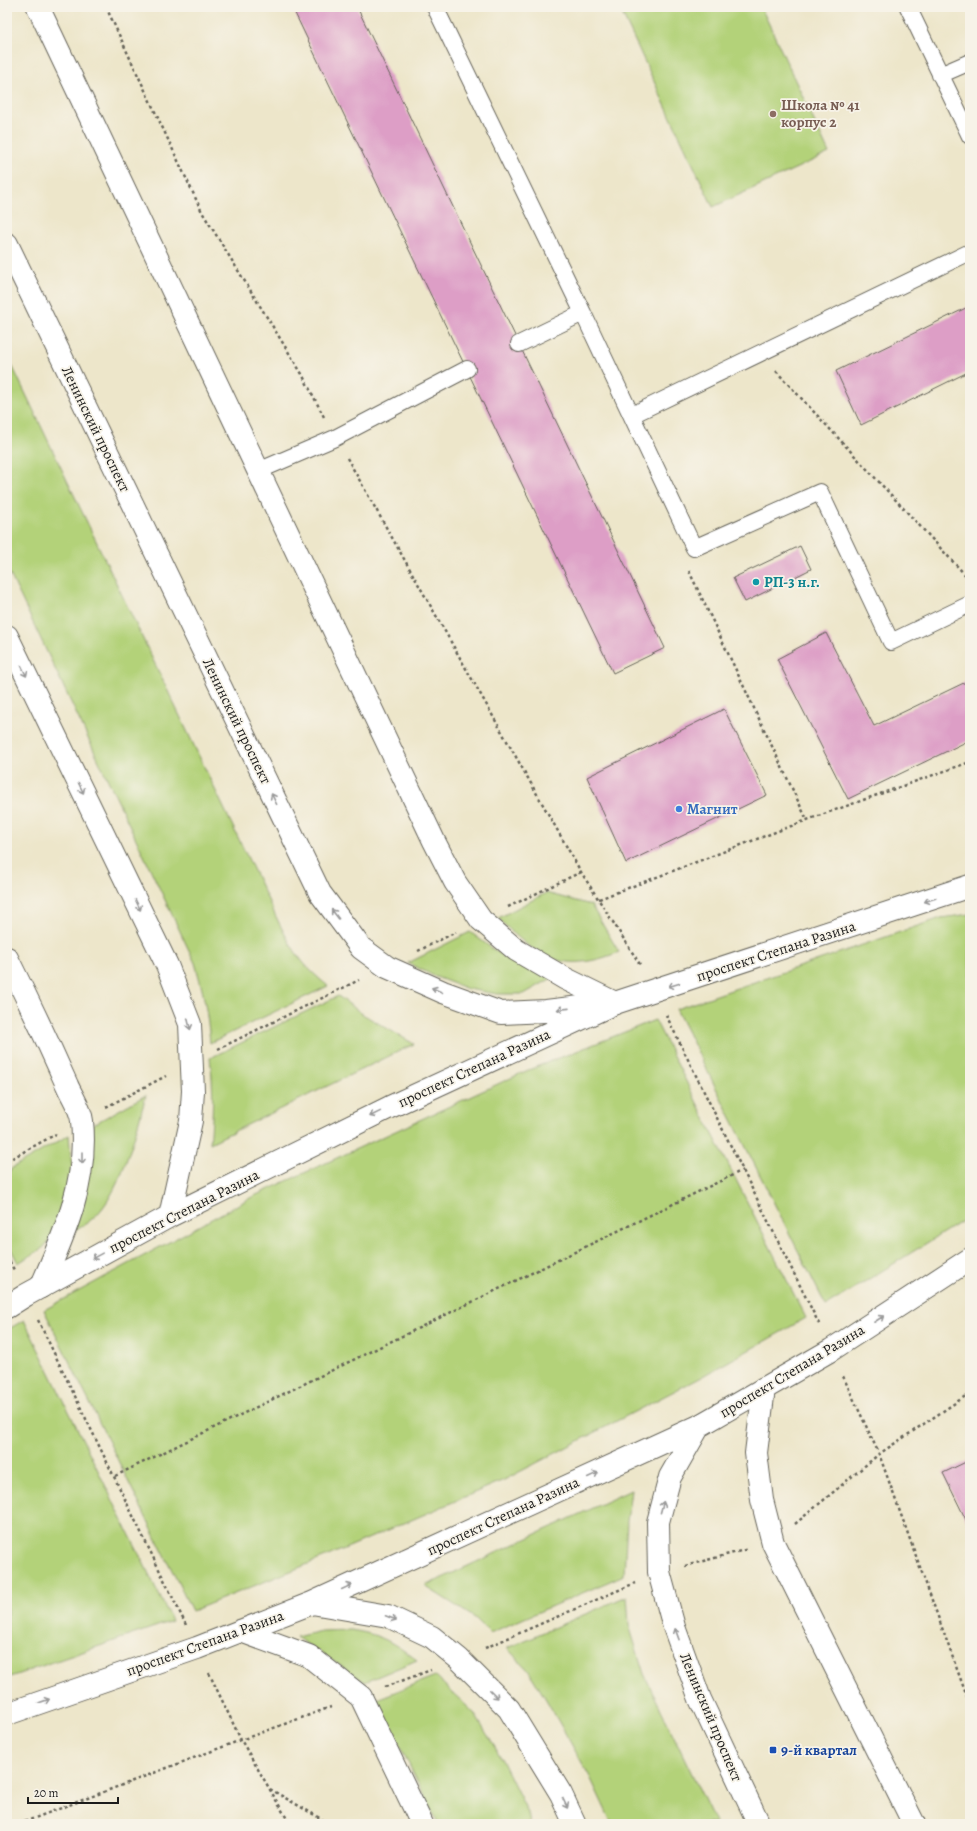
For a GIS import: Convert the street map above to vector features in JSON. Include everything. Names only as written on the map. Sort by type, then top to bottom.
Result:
[{"type":"main road","points":[[38,7],[434,841],[456,882],[481,920],[516,950],[564,978],[615,1003]]},
{"type":"main road","name":"Ленинский проспект","points":[[7,244],[320,893],[361,948],[387,967],[443,992],[501,1013],[546,1011],[615,1003]]},
{"type":"main road","points":[[7,636],[167,965],[190,1024],[194,1091],[191,1121],[170,1216]]},
{"type":"main road","name":"проспект Степана Разина","points":[[7,1307],[170,1216],[390,1107],[615,1003],[969,888]]},
{"type":"main road","points":[[7,958],[42,1029],[82,1119],[82,1165],[75,1204],[64,1235],[34,1291]]},
{"type":"main road","name":"проспект Степана Разина","points":[[7,1714],[197,1648],[312,1603],[699,1426],[831,1350],[970,1259]]},
{"type":"main road","points":[[764,1388],[756,1454],[762,1500],[773,1543],[914,1824]]},
{"type":"main road","name":"Ленинский проспект","points":[[699,1426],[670,1477],[658,1522],[660,1572],[674,1627],[700,1699],[759,1824]]},
{"type":"main road","points":[[312,1603],[388,1616],[438,1641],[459,1659],[508,1709],[561,1794],[575,1824]]},
{"type":"main road","points":[[241,1631],[309,1656],[361,1697],[422,1824]]},
{"type":"lane","points":[[435,7],[632,415],[694,548],[820,492],[891,642],[970,604]]},
{"type":"lane","points":[[908,7],[970,136]]},
{"type":"lane","points":[[940,75],[970,62]]},
{"type":"lane","points":[[632,415],[970,252]]},
{"type":"lane","points":[[519,344],[583,313]]},
{"type":"lane","points":[[258,471],[335,438],[467,369]]},
{"type":"path","points":[[774,369],[970,580]]},
{"type":"path","points":[[599,899],[807,820],[970,762]]},
{"type":"path","points":[[7,1161],[82,1119],[193,1062],[581,872]]},
{"type":"path","points":[[115,1476],[743,1170]]},
{"type":"path","points":[[7,1256],[34,1291],[115,1476],[241,1740],[290,1824]]},
{"type":"path","points":[[970,1393],[879,1454],[970,1705]]},
{"type":"path","points":[[19,1824],[241,1740]]},
{"type":"path","points":[[270,1788],[330,1824]]},
{"type":"green space","points":[[619,7],[761,7],[829,153],[713,207]]},
{"type":"green space","points":[[7,355],[279,923],[299,958],[328,986],[210,1043],[205,1003],[195,963],[7,568]]},
{"type":"green space","points":[[546,893],[591,905],[619,952],[599,959],[582,962],[566,962],[552,959],[525,943],[498,918]]},
{"type":"green space","points":[[970,914],[970,1216],[826,1306],[676,1009],[941,918]]},
{"type":"green space","points":[[470,932],[497,952],[520,966],[552,978],[524,994],[497,994],[468,989],[436,977],[408,963]]},
{"type":"green space","points":[[338,996],[364,1015],[414,1044],[210,1143],[213,1100],[210,1058]]},
{"type":"green space","points":[[655,1020],[806,1318],[701,1377],[504,1480],[328,1556],[192,1611],[44,1310],[252,1197],[526,1071]]},
{"type":"green space","points":[[146,1095],[123,1171],[109,1199],[89,1222],[75,1231],[92,1125]]},
{"type":"green space","points":[[69,1135],[72,1169],[67,1195],[51,1238],[43,1248],[18,1263],[7,1241],[7,1175],[12,1168]]},
{"type":"green space","points":[[24,1320],[172,1621],[7,1678],[7,1330]]},
{"type":"green space","points":[[631,1490],[627,1521],[624,1575],[490,1633],[475,1618],[425,1586]]},
{"type":"green space","points":[[627,1596],[629,1625],[644,1674],[716,1824],[612,1824],[590,1777],[547,1701],[528,1670],[507,1648]]},
{"type":"green space","points":[[351,1630],[371,1634],[386,1640],[417,1660],[365,1682],[296,1637],[321,1631]]},
{"type":"green space","points":[[435,1676],[474,1713],[499,1754],[528,1813],[530,1824],[438,1824],[377,1699]]},
{"type":"building","points":[[292,7],[357,7],[665,648],[613,673]]},
{"type":"building","points":[[970,306],[970,371],[861,425],[836,371]]},
{"type":"building","points":[[800,546],[811,569],[745,602],[733,578]]},
{"type":"building","points":[[826,633],[874,726],[970,680],[970,740],[848,799],[777,659]]},
{"type":"building","points":[[724,709],[767,795],[626,863],[587,777]]},
{"type":"building","points":[[970,1460],[970,1528],[943,1473]]},
{"type":"place","name":"Школа № 41 корпус 2","points":[[773,114]]},
{"type":"place","name":"РП-3 н.г.","points":[[756,582]]},
{"type":"place","name":"Магнит","points":[[679,809]]},
{"type":"place","name":"9-й квартал","points":[[773,1750]]}]
